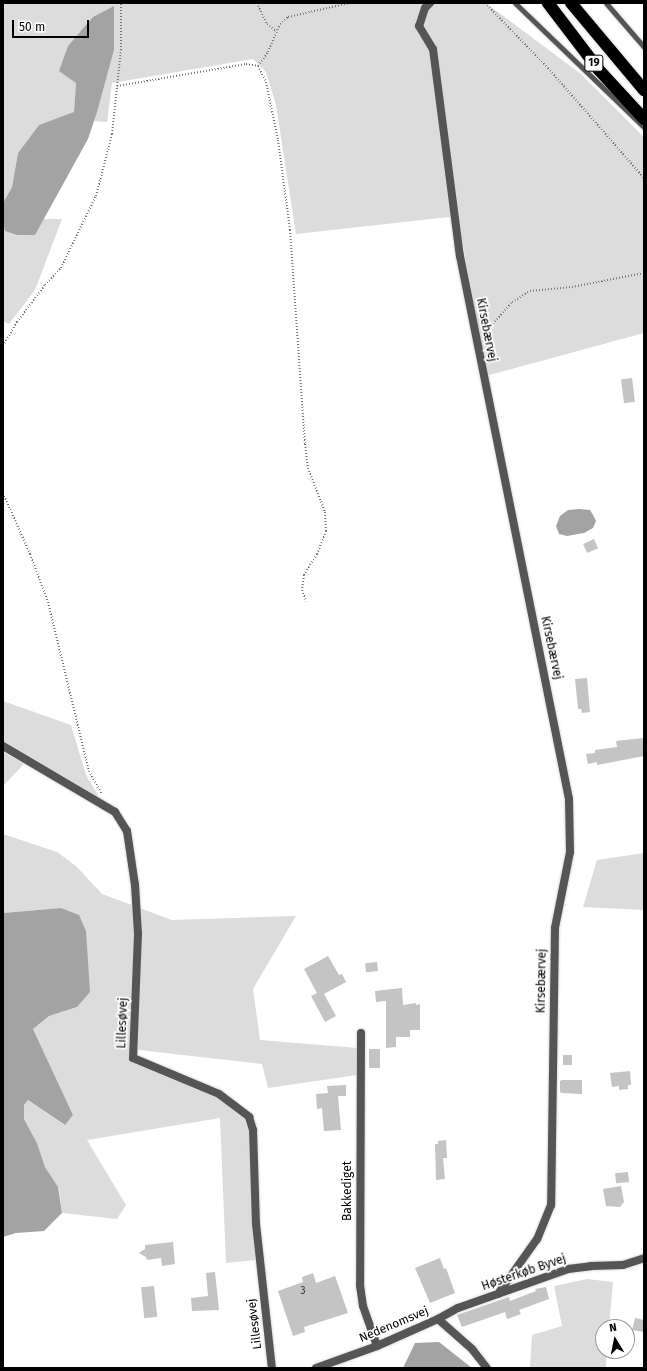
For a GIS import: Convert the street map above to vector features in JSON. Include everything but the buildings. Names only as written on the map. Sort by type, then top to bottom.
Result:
[{"type":"highway","name":"19","points":[[548,3],[599,70],[644,119]]},
{"type":"highway","name":"19","points":[[571,3],[644,90]]},
{"type":"street","name":"Kirsebærvej","points":[[430,3],[425,8],[419,26],[433,49],[460,256],[476,343],[570,806],[570,852],[555,928],[550,1205],[537,1239],[498,1294]]},
{"type":"street","name":"Lillesøvej","points":[[3,746],[115,812],[127,831],[135,885],[138,934],[133,1058],[219,1094],[249,1117],[253,1130],[256,1224],[272,1368]]},
{"type":"street","name":"Bakkediget","points":[[361,1033],[360,1285],[363,1306],[377,1346]]},
{"type":"street","name":"Høsterkøb Byvej","points":[[438,1319],[458,1308],[568,1269],[591,1266],[623,1265],[644,1258]]},
{"type":"street","name":"Nedenomsvej","points":[[316,1368],[377,1346],[438,1319],[472,1350],[488,1368]]},
{"type":"lane","points":[[515,3],[644,127]]},
{"type":"lane","points":[[606,3],[644,47]]},
{"type":"path","points":[[3,346],[22,316],[45,285],[61,268],[93,203],[112,134],[121,50],[121,3]]},
{"type":"path","points":[[257,3],[267,24],[276,31]]},
{"type":"path","points":[[258,66],[268,52],[280,24],[288,17],[349,3]]},
{"type":"path","points":[[485,3],[548,68],[644,178]]},
{"type":"path","points":[[117,86],[246,64],[258,66]]},
{"type":"path","points":[[258,66],[266,82],[278,140],[290,230],[308,468],[326,512],[326,531],[317,554],[304,575],[302,590],[306,601]]},
{"type":"path","points":[[476,343],[512,302],[530,292],[572,288],[644,273]]},
{"type":"path","points":[[3,493],[30,554],[48,602],[89,771],[110,809]]},
{"type":"shaded area","points":[[3,3],[486,3],[581,74],[644,137],[644,333],[486,376],[458,216],[296,234],[276,105],[266,72],[253,59],[112,83],[107,122],[94,121],[114,50],[76,83],[74,113],[39,125],[18,153],[12,187],[3,203]]},
{"type":"shaded area","points":[[114,6],[114,50],[88,139],[35,235],[17,235],[5,231],[3,222],[3,203],[12,187],[18,153],[39,125],[74,112],[76,83],[59,71],[68,46],[93,17]]},
{"type":"shaded area","points":[[42,219],[62,219],[35,290],[9,324],[3,321],[3,222],[6,231],[17,235],[35,235]]},
{"type":"shaded area","points":[[568,510],[590,510],[596,521],[593,528],[584,533],[567,536],[559,534],[556,526],[560,516]]},
{"type":"shaded area","points":[[3,701],[71,725],[86,775],[100,798],[3,741]]},
{"type":"shaded area","points":[[3,752],[24,764],[3,786]]},
{"type":"shaded area","points":[[3,834],[57,852],[76,866],[102,894],[172,920],[296,916],[253,989],[260,1040],[357,1048],[357,1075],[268,1088],[262,1064],[130,1049],[129,1060],[217,1097],[245,1119],[250,1132],[257,1260],[226,1263],[220,1118],[87,1140],[126,1205],[117,1219],[62,1213],[59,1189],[45,1167],[37,1143],[24,1119],[24,1105],[28,1100],[64,1125],[73,1115],[33,1029],[49,1016],[77,1007],[61,908],[3,913]]},
{"type":"shaded area","points":[[644,853],[644,910],[583,907],[597,860]]},
{"type":"shaded area","points":[[61,908],[79,915],[86,931],[90,992],[77,1007],[49,1016],[33,1029],[73,1115],[65,1125],[28,1100],[24,1105],[24,1119],[37,1143],[45,1167],[58,1187],[62,1213],[44,1231],[16,1233],[3,1237],[3,913]]},
{"type":"shaded area","points":[[587,1279],[613,1282],[610,1319],[595,1319],[595,1359],[607,1359],[606,1368],[530,1368],[532,1335],[562,1326],[554,1286]]},
{"type":"shaded area","points":[[439,1342],[472,1368],[403,1368],[415,1343]]}]
